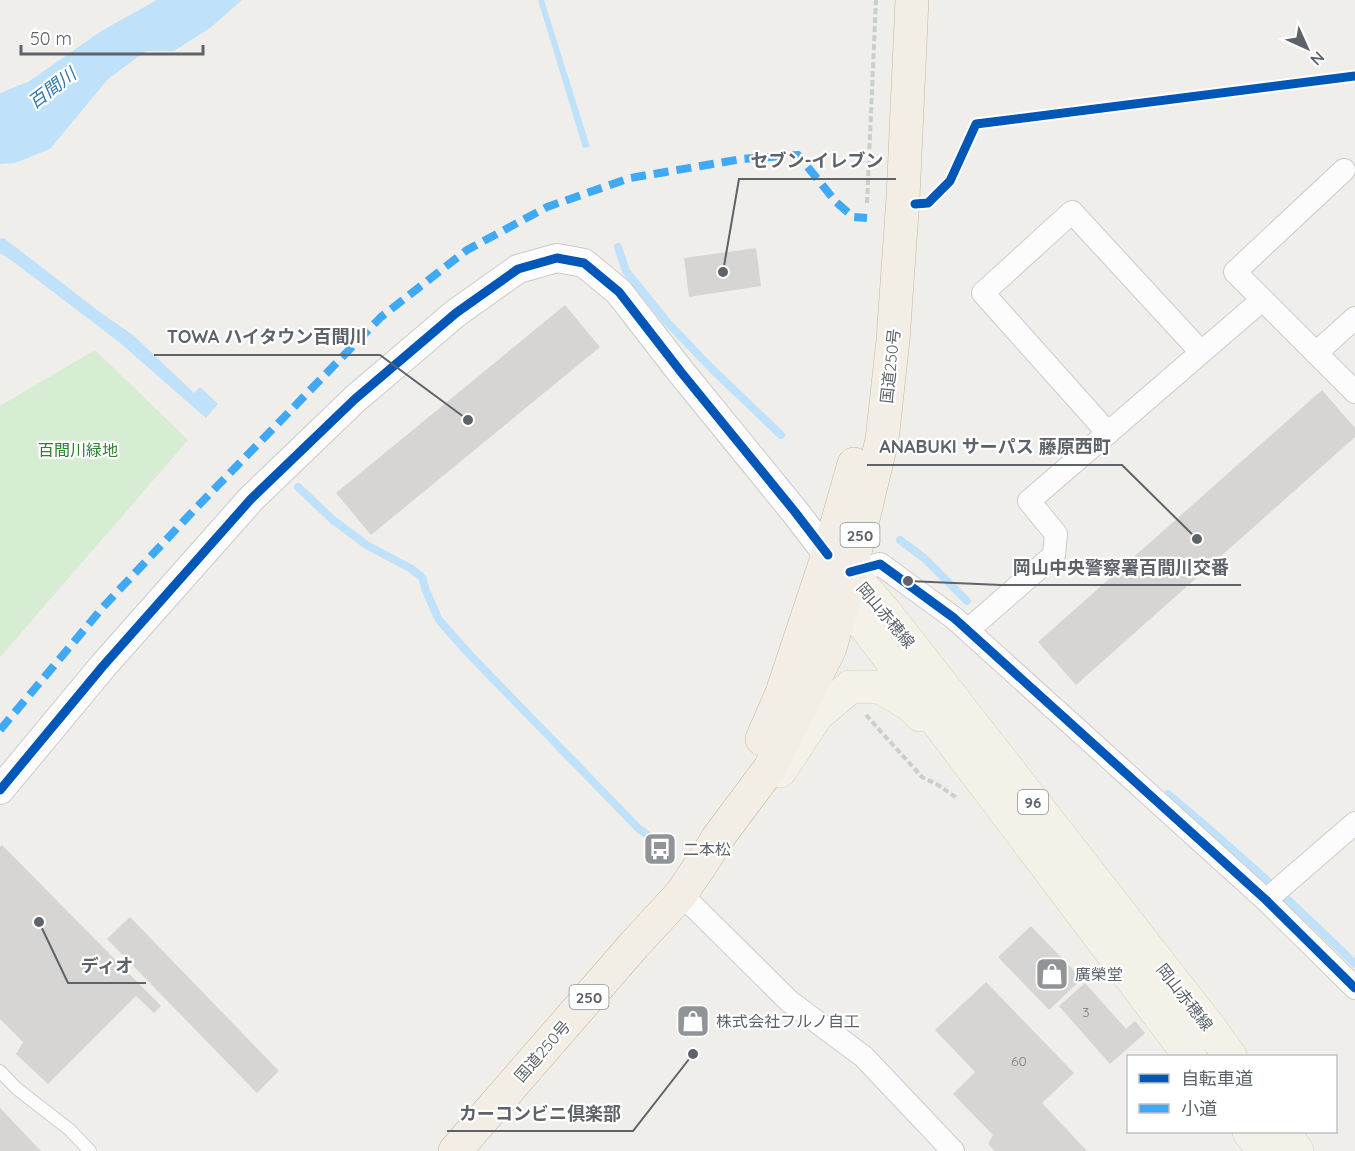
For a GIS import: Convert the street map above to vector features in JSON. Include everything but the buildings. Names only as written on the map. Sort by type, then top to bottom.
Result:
[{"type":"highway","name":"国道250号","points":[[455,1151],[681,894],[717,839],[770,768],[830,648],[841,575],[882,440],[893,340],[886,200],[896,0]]},
{"type":"highway","name":"国道250号","points":[[886,200],[912,0]]},
{"type":"highway","name":"国道250号","points":[[717,839],[782,693],[841,575]]},
{"type":"main road","name":"岡山赤穂線","points":[[841,575],[978,797],[1189,1055]]},
{"type":"main road","name":"岡山赤穂線","points":[[841,575],[885,612],[1229,1055]]},
{"type":"main road","points":[[717,839],[768,787],[817,715],[850,687],[880,687],[912,706],[978,797]]},
{"type":"main road","points":[[1250,1133],[1264,1151]]},
{"type":"main road","points":[[1284,1133],[1297,1151]]},
{"type":"street","points":[[1344,170],[1234,272],[1355,392]]},
{"type":"street","points":[[1107,433],[983,293],[1072,212],[1201,352]]},
{"type":"street","points":[[0,790],[104,666],[243,507],[355,399],[456,313],[518,269],[557,258],[584,263],[620,292],[681,372],[795,512],[841,575],[880,564],[954,618],[1273,893],[1355,988]]},
{"type":"street","points":[[968,630],[1054,555],[1056,534],[1029,501],[1262,300]]},
{"type":"street","points":[[1316,353],[1355,318]]},
{"type":"street","points":[[1273,893],[1355,823]]},
{"type":"street","points":[[681,894],[789,1001],[864,1057],[953,1151]]},
{"type":"lane","points":[[0,1071],[16,1088],[70,1130],[90,1151]]},
{"type":"path","points":[[876,0],[886,200]]},
{"type":"path","points":[[862,712],[922,777],[938,785],[978,797]]},
{"type":"green space","name":"百間川緑地","points":[[95,350],[188,440],[0,657],[0,406]]},
{"type":"water","name":"百間川","points":[[157,0],[242,0],[210,28],[174,51],[146,51],[108,79],[50,149],[15,163],[0,164],[0,93],[28,82],[103,30]]},
{"type":"water","points":[[538,0],[544,0],[590,147],[583,148]]},
{"type":"water","points":[[0,238],[5,239],[133,335],[194,393],[200,387],[218,404],[206,418],[119,342],[0,253]]},
{"type":"waterway","points":[[618,247],[626,271],[668,323],[781,435]]},
{"type":"waterway","points":[[298,487],[333,520],[368,546],[410,568],[422,577],[439,620],[470,655],[639,829],[652,838]]},
{"type":"waterway","points":[[900,540],[924,558],[967,601]]},
{"type":"waterway","points":[[1168,794],[1263,877],[1355,964]]},
{"type":"marked path","points":[[0,730],[104,606],[381,317],[467,250],[547,207],[630,178],[742,159],[798,155],[836,202],[853,217],[867,218]]},
{"type":"cycle path","points":[[915,204],[928,203],[950,181],[976,124],[1355,76]]},
{"type":"cycle path","points":[[0,790],[103,666],[251,499],[355,399],[456,313],[518,269],[557,258],[584,263],[619,292],[828,555]]},
{"type":"cycle path","points":[[850,572],[880,564],[954,618],[1266,900],[1355,988]]},
{"type":"place","name":"セブン-イレブン","points":[[723,272]]},
{"type":"place","name":"TOWA ハイタウン百間川","points":[[468,420]]},
{"type":"place","name":"ANABUKI サーパス 藤原西町","points":[[1197,539]]},
{"type":"place","name":"岡山中央警察署百間川交番","points":[[908,581]]},
{"type":"place","name":"二本松","points":[[660,849]]},
{"type":"place","name":"ディオ","points":[[39,922]]},
{"type":"place","name":"廣榮堂","points":[[1052,974]]},
{"type":"place","name":"株式会社フルノ自工","points":[[693,1021]]},
{"type":"place","name":"カーコンビニ倶楽部","points":[[693,1054]]}]
